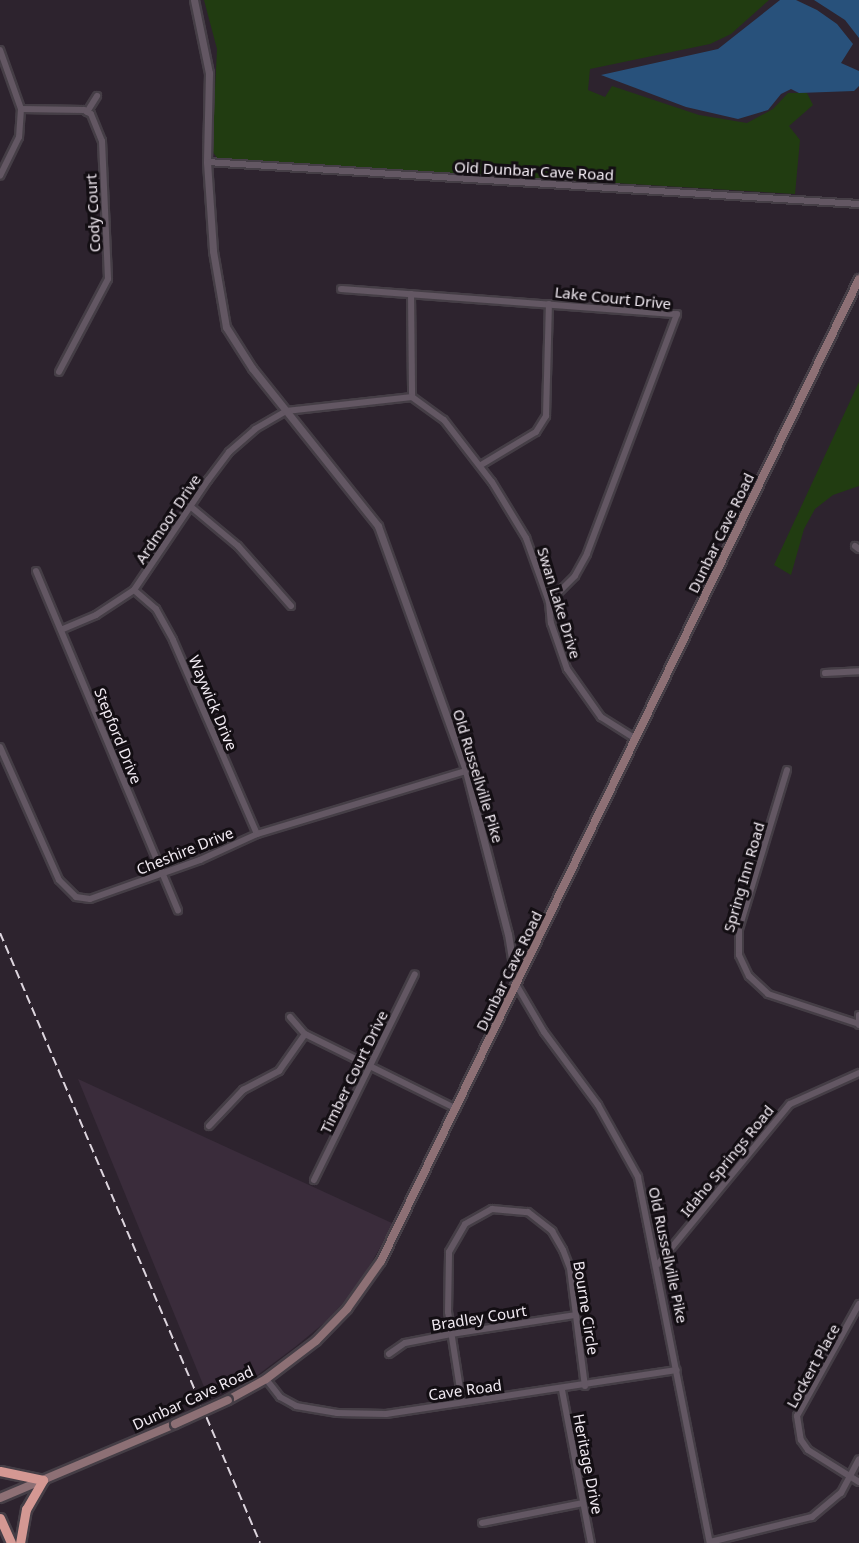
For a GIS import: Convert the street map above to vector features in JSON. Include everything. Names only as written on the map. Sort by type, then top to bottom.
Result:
[{"type":"highway","points":[[0,1471],[44,1480],[26,1509],[20,1543]]},
{"type":"highway","points":[[0,1518],[10,1543]]},
{"type":"main road","name":"Dunbar Cave Road","points":[[0,1498],[175,1424],[266,1380],[316,1341],[361,1292],[390,1245],[457,1109],[859,279]]},
{"type":"street","name":"Old Russellville Pike","points":[[194,0],[209,73],[207,162],[213,251],[226,327],[235,347],[378,526],[466,771],[508,934],[517,986],[536,1020],[598,1105],[638,1177],[658,1264],[710,1542]]},
{"type":"street","points":[[0,50],[21,109],[19,137],[0,176]]},
{"type":"street","points":[[21,109],[71,107],[87,112],[98,96]]},
{"type":"street","name":"Cody Court","points":[[59,372],[108,279],[102,141],[87,112]]},
{"type":"street","name":"Old Dunbar Cave Road","points":[[207,162],[859,204]]},
{"type":"street","name":"Lake Court Drive","points":[[341,289],[677,314],[587,554],[575,576],[549,603]]},
{"type":"street","points":[[286,411],[412,397],[411,294]]},
{"type":"street","points":[[480,465],[536,432],[546,416],[549,304]]},
{"type":"street","name":"Swan Lake Drive","points":[[412,397],[444,420],[480,465],[526,538],[549,603],[551,623],[564,661],[579,689],[601,717],[636,739]]},
{"type":"street","name":"Ardmoor Drive","points":[[63,629],[96,615],[134,591],[229,452],[255,429],[286,411]]},
{"type":"street","points":[[190,506],[238,546],[291,606]]},
{"type":"street","name":"Stepford Drive","points":[[36,571],[63,629],[161,874],[178,910]]},
{"type":"street","name":"Waywick Drive","points":[[134,591],[156,609],[173,640],[257,834]]},
{"type":"street","points":[[825,673],[859,671]]},
{"type":"street","name":"Cheshire Drive","points":[[0,747],[63,888],[76,897],[90,899],[161,874],[257,834],[466,771]]},
{"type":"street","name":"Spring Inn Road","points":[[787,770],[740,929],[739,955],[749,976],[768,993],[859,1024]]},
{"type":"street","name":"Timber Court Drive","points":[[314,1180],[415,974]]},
{"type":"street","points":[[859,1015],[859,1024]]},
{"type":"street","points":[[290,1017],[305,1034],[457,1109]]},
{"type":"street","points":[[209,1126],[243,1090],[279,1071],[305,1034]]},
{"type":"street","name":"Idaho Springs Road","points":[[658,1264],[790,1104],[859,1073]]},
{"type":"street","name":"Bourne Circle","points":[[462,1402],[451,1334],[449,1252],[465,1224],[492,1209],[528,1212],[552,1231],[570,1268],[585,1386]]},
{"type":"street","name":"Lockert Place","points":[[859,1304],[798,1416],[801,1440],[808,1450],[859,1482]]},
{"type":"street","name":"Bradley Court","points":[[389,1354],[405,1343],[575,1315]]},
{"type":"street","name":"Cave Road","points":[[266,1380],[280,1397],[296,1406],[337,1413],[386,1414],[562,1390],[677,1370]]},
{"type":"street","name":"Heritage Drive","points":[[562,1390],[591,1543]]},
{"type":"street","points":[[710,1542],[812,1517],[830,1506],[859,1459]]},
{"type":"street","points":[[482,1523],[583,1503]]},
{"type":"shaded area","points":[[78,1079],[394,1224],[357,1287],[329,1319],[295,1347],[255,1377],[209,1399]]},
{"type":"green space","points":[[204,0],[769,0],[731,34],[710,44],[590,69],[588,90],[605,97],[612,86],[699,115],[747,123],[773,109],[788,93],[807,93],[813,105],[789,126],[800,140],[795,194],[218,159],[212,151],[217,49]]},
{"type":"green space","points":[[859,382],[859,486],[833,495],[815,509],[804,529],[791,575],[774,565]]},
{"type":"water","points":[[780,0],[796,0],[817,10],[837,24],[853,44],[841,63],[859,71],[859,86],[854,91],[799,93],[791,89],[781,94],[768,110],[738,119],[686,107],[601,75],[718,49]]},
{"type":"water","points":[[814,0],[859,0],[859,38],[845,20]]},
{"type":"railway","points":[[0,933],[260,1543]]}]
